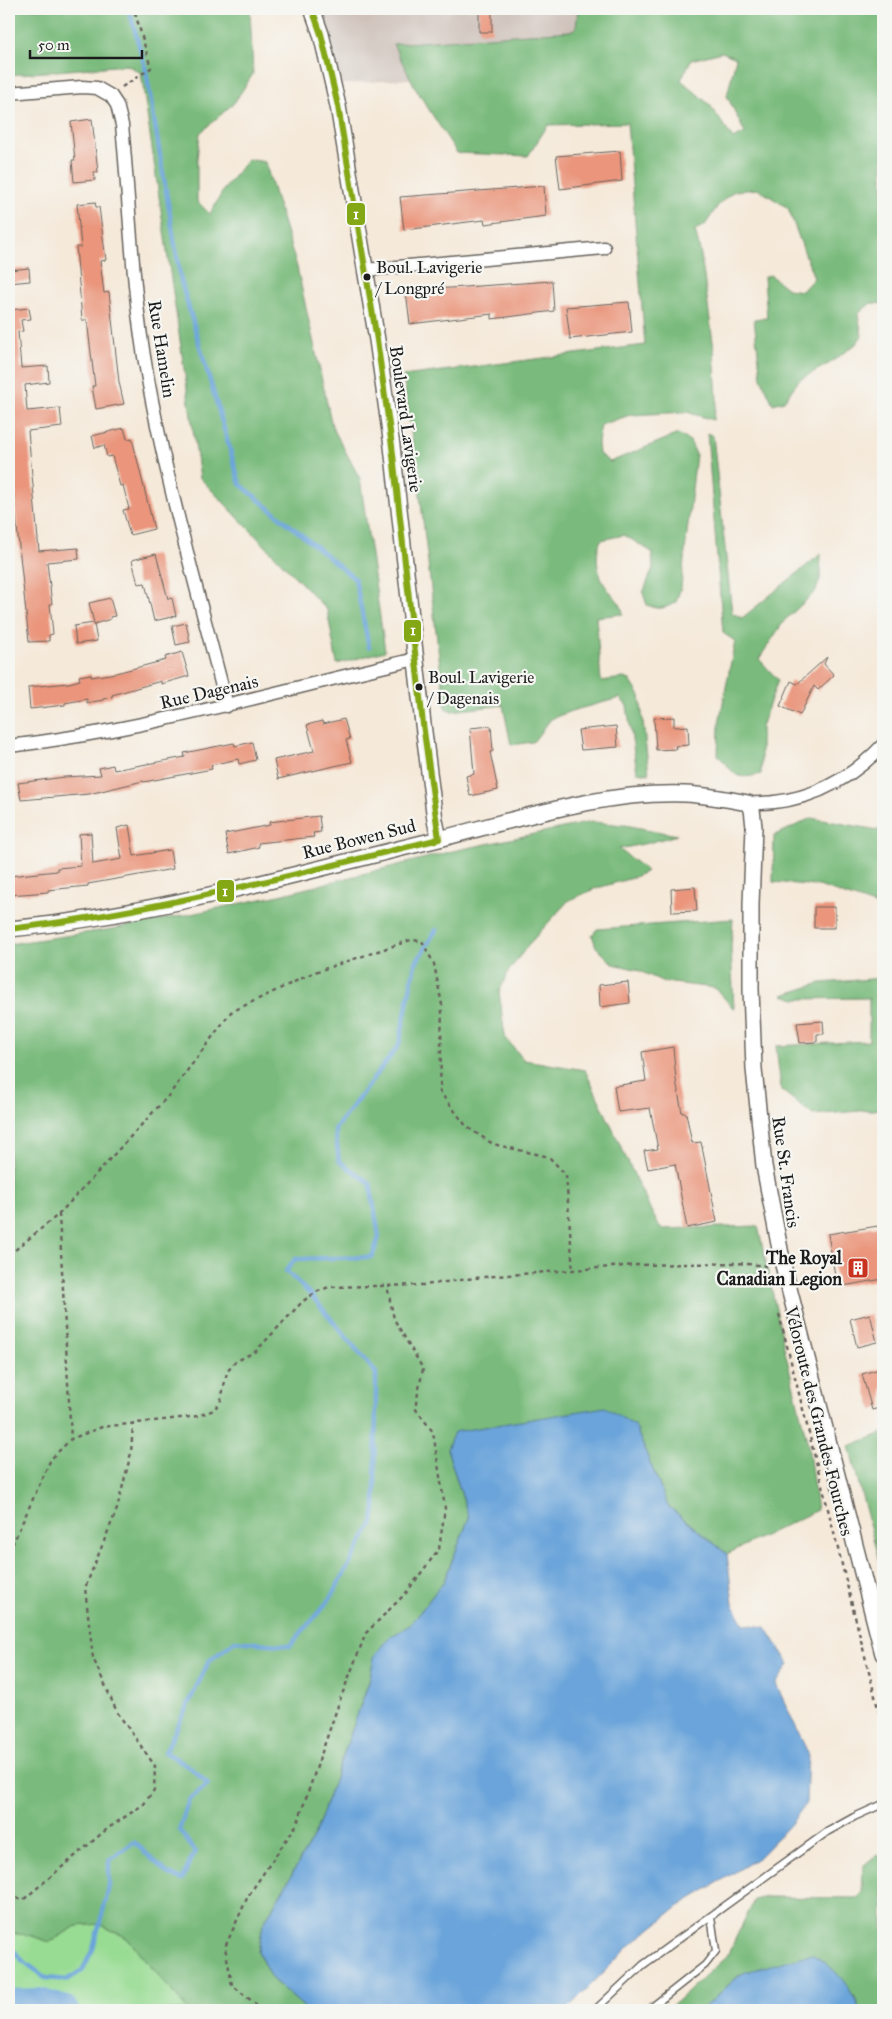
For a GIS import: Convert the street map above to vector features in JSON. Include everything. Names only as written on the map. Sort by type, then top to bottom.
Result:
[{"type":"street","name":"Boulevard Lavigerie","points":[[312,9],[321,34],[334,85],[392,446],[435,820],[439,839]]},
{"type":"street","points":[[9,93],[82,87],[98,88],[111,96]]},
{"type":"street","name":"Rue Hamelin","points":[[111,96],[117,105],[122,125],[137,301],[147,372],[166,468],[227,706]]},
{"type":"street","points":[[365,270],[604,248]]},
{"type":"street","name":"Rue Dagenais","points":[[9,746],[106,732],[227,706],[416,659]]},
{"type":"street","points":[[748,803],[781,803],[815,793],[849,774],[883,745]]},
{"type":"street","name":"Rue Bowen Sud","points":[[9,929],[110,915],[179,902],[543,813],[609,800],[683,794],[705,795],[748,803]]},
{"type":"street","name":"Rue St. Francis","points":[[748,803],[752,809],[754,827],[750,954],[754,1059],[764,1166],[782,1264],[883,1654]]},
{"type":"lane","points":[[595,2010],[643,1965],[827,1832],[883,1804]]},
{"type":"lane","points":[[648,2010],[705,1965],[716,1951],[711,1916]]},
{"type":"path","points":[[111,96],[151,68],[134,9]]},
{"type":"path","points":[[9,1255],[59,1214],[169,1095],[231,1012],[315,972],[411,940],[422,942],[434,964],[436,972],[442,1005],[440,1092],[473,1131],[493,1144],[549,1157],[566,1175],[573,1271]]},
{"type":"path","points":[[59,1214],[71,1439]]},
{"type":"path","points":[[9,1552],[51,1459],[71,1439],[102,1427],[198,1416],[214,1410],[221,1400],[227,1372],[235,1362],[256,1351],[303,1301],[318,1291],[329,1287],[424,1285],[483,1278],[655,1265],[737,1263],[769,1266]]},
{"type":"path","points":[[263,2010],[232,1985],[225,1947],[248,1896],[297,1824],[341,1697],[366,1633],[406,1592],[439,1548],[445,1508],[432,1432],[415,1408],[423,1370],[394,1319],[387,1285]]},
{"type":"path","name":"Véloroute des Grandes Fourches","points":[[778,1314],[883,1728]]},
{"type":"path","points":[[9,1896],[23,1900],[107,1830],[144,1804],[154,1790],[155,1766],[117,1712],[93,1658],[85,1588],[118,1509],[131,1453],[133,1423]]},
{"type":"shaded area","points":[[312,9],[670,9],[675,57],[334,85]]},
{"type":"green space","points":[[9,9],[250,9],[253,74],[234,103],[200,133],[197,159],[197,201],[210,214],[224,189],[248,159],[265,162],[297,267],[332,426],[360,479],[385,651],[337,664],[327,610],[200,478],[141,73],[127,65],[9,75]]},
{"type":"green space","points":[[578,9],[883,9],[883,304],[871,303],[858,314],[862,336],[855,345],[830,363],[799,380],[784,401],[773,404],[761,378],[754,319],[767,318],[764,277],[770,275],[788,289],[802,291],[814,278],[788,208],[758,189],[734,191],[719,204],[705,225],[695,230],[701,255],[714,349],[717,401],[713,420],[687,412],[630,415],[601,425],[598,442],[599,454],[610,462],[678,434],[690,441],[696,454],[681,587],[676,602],[662,608],[647,605],[643,593],[653,568],[652,552],[624,535],[601,540],[597,558],[601,577],[619,603],[623,614],[596,617],[601,681],[624,678],[630,680],[640,696],[649,774],[637,772],[627,706],[620,698],[571,711],[551,719],[533,742],[511,745],[503,705],[452,711],[445,708],[420,495],[403,376],[645,345],[627,123],[548,125],[528,156],[457,153],[417,91],[393,44],[570,31],[576,28]],"holes":[[[722,52],[736,58],[727,96],[745,133],[733,139],[710,105],[681,80],[691,60]]]},
{"type":"green space","points":[[707,433],[713,436],[732,613],[742,618],[821,554],[820,579],[816,591],[784,621],[759,659],[778,680],[761,727],[761,774],[745,777],[732,771],[718,755],[719,723],[735,641],[723,633]]},
{"type":"green space","points":[[811,818],[883,831],[883,908],[819,886],[773,882],[774,836]]},
{"type":"green space","points":[[591,822],[625,825],[677,835],[619,849],[647,871],[632,878],[594,889],[568,901],[529,944],[508,972],[499,992],[505,1037],[524,1060],[585,1070],[661,1229],[758,1226],[808,1445],[817,1510],[727,1554],[668,1506],[635,1426],[447,1449],[469,1518],[444,1581],[410,1625],[387,1639],[374,1657],[369,1682],[316,1832],[263,1925],[258,1952],[271,1978],[307,2010],[188,2010],[127,1938],[99,1924],[76,1926],[50,1942],[29,1935],[9,1933],[9,944],[106,930],[186,915],[280,895],[453,851]]},
{"type":"green space","points":[[733,919],[731,949],[734,1009],[715,988],[664,982],[635,969],[613,964],[596,947],[592,935],[597,929]]},
{"type":"green space","points":[[883,978],[883,1109],[813,1115],[781,1090],[776,1046],[869,1041],[869,998],[796,999],[783,995],[821,983]]},
{"type":"green space","points":[[883,1433],[883,1577],[849,1446]]},
{"type":"green space","points":[[883,1855],[883,2010],[860,2010],[854,1995],[742,1973],[701,2010],[667,2010],[727,1956],[754,1900],[765,1897],[857,1898],[862,1893],[863,1866],[875,1856]]},
{"type":"green space","points":[[99,1924],[127,1938],[188,2010],[65,2010],[39,2002],[9,1988],[9,1933],[29,1935],[50,1942],[76,1926]]},
{"type":"green space","points":[[39,2002],[63,2009],[65,2010],[17,2010]]},
{"type":"water","points":[[605,1407],[635,1426],[668,1506],[727,1554],[733,1604],[744,1624],[766,1627],[789,1664],[776,1684],[808,1753],[806,1803],[790,1825],[758,1858],[678,1907],[634,1942],[566,2010],[307,2010],[271,1978],[258,1952],[263,1925],[316,1832],[369,1682],[374,1657],[387,1639],[410,1625],[444,1581],[469,1518],[447,1449],[454,1432]]},
{"type":"water","points":[[812,1954],[828,1965],[847,1985],[860,2010],[701,2010],[742,1973]]},
{"type":"water","points":[[9,1988],[39,2002],[17,2010],[9,2010]]},
{"type":"building","points":[[479,9],[492,9],[492,32],[479,32]]},
{"type":"building","points":[[92,119],[98,172],[94,172],[95,180],[74,182],[72,160],[75,160],[71,122]]},
{"type":"building","points":[[620,151],[622,181],[560,189],[556,156]]},
{"type":"building","points":[[544,186],[546,216],[485,224],[484,220],[404,230],[400,197]]},
{"type":"building","points":[[95,202],[96,207],[99,207],[106,260],[100,261],[104,293],[109,292],[119,382],[124,404],[96,409],[92,386],[95,386],[87,320],[82,320],[76,247],[81,247],[77,204]]},
{"type":"building","points":[[29,268],[30,281],[9,283],[9,270]]},
{"type":"building","points":[[552,281],[554,311],[492,319],[492,314],[410,324],[406,291]]},
{"type":"building","points":[[629,302],[632,332],[570,339],[566,307]]},
{"type":"building","points":[[29,308],[31,319],[21,320],[23,331],[18,332],[21,368],[48,366],[49,382],[25,385],[27,411],[60,408],[62,427],[28,431],[39,551],[78,548],[79,559],[47,562],[53,634],[49,635],[49,641],[29,642],[12,479],[9,469],[9,457],[11,457],[9,442],[11,442],[9,416],[9,310]]},
{"type":"building","points":[[124,428],[127,439],[132,438],[154,529],[130,535],[123,510],[129,509],[123,485],[120,486],[112,456],[107,457],[104,445],[95,448],[92,436]]},
{"type":"building","points":[[156,554],[168,599],[172,598],[176,616],[154,621],[145,583],[138,584],[132,560]]},
{"type":"building","points":[[110,598],[115,616],[94,624],[97,641],[76,644],[74,626],[94,623],[89,603]]},
{"type":"building","points":[[186,623],[190,642],[176,645],[172,626]]},
{"type":"building","points":[[182,652],[189,676],[161,684],[161,681],[112,695],[112,697],[103,700],[87,703],[87,699],[65,703],[65,705],[30,709],[28,687],[69,683],[80,680],[79,676],[91,674],[91,677],[116,673],[166,660],[165,657]]},
{"type":"building","points":[[827,657],[824,664],[834,675],[818,690],[814,686],[800,715],[780,706],[791,681],[797,684]]},
{"type":"building","points":[[674,717],[674,727],[688,726],[689,745],[675,746],[676,749],[656,750],[654,718]]},
{"type":"building","points":[[344,719],[350,739],[346,740],[352,762],[278,779],[274,760],[314,751],[307,725],[322,721],[323,724]]},
{"type":"building","points":[[491,726],[493,751],[490,752],[498,790],[470,796],[466,776],[474,774],[470,728]]},
{"type":"building","points":[[616,726],[618,747],[581,750],[578,730]]},
{"type":"building","points":[[252,742],[256,760],[239,764],[238,759],[211,765],[212,769],[143,781],[89,794],[21,800],[18,783],[101,775],[99,768],[113,765],[114,770],[185,757],[184,753],[234,743],[235,746]]},
{"type":"building","points":[[319,816],[321,832],[313,833],[314,837],[258,843],[259,847],[229,854],[225,834],[270,825],[269,822]]},
{"type":"building","points":[[129,825],[134,856],[170,850],[173,869],[88,884],[88,886],[9,895],[9,876],[57,871],[57,868],[81,866],[79,834],[91,833],[93,864],[122,859],[117,828]]},
{"type":"building","points":[[695,887],[697,911],[672,912],[671,889]]},
{"type":"building","points":[[814,907],[835,907],[835,928],[814,928]]},
{"type":"building","points":[[628,982],[630,1003],[600,1007],[599,985]]},
{"type":"building","points":[[823,1021],[824,1034],[817,1034],[817,1042],[800,1043],[797,1023]]},
{"type":"building","points":[[673,1047],[682,1113],[686,1113],[692,1143],[701,1142],[717,1222],[687,1228],[675,1164],[648,1169],[644,1151],[658,1149],[650,1108],[618,1112],[614,1086],[646,1081],[642,1052]]},
{"type":"building","name":"The Royal Canadian Legion","points":[[878,1226],[883,1256],[883,1279],[837,1287],[828,1234]]},
{"type":"building","points":[[870,1314],[877,1342],[857,1347],[850,1319]]},
{"type":"building","points":[[883,1368],[883,1407],[872,1410],[862,1374]]},
{"type":"waterway","points":[[129,9],[146,71],[181,281],[240,484],[355,579],[369,647]]},
{"type":"waterway","points":[[9,1945],[22,1960],[46,1978],[66,1980],[82,1971],[93,1949],[109,1886],[109,1860],[134,1842],[167,1873],[182,1880],[195,1851],[179,1830],[189,1800],[208,1784],[190,1767],[165,1752],[209,1661],[235,1641],[290,1646],[329,1600],[373,1523],[375,1508],[376,1373],[311,1295],[286,1271],[295,1259],[372,1257],[379,1237],[370,1183],[339,1161],[335,1129],[399,1045],[415,964],[436,930]]},
{"type":"waterway","points":[[9,2003],[39,2002],[65,2010]]},
{"type":"transit line","name":"1","points":[[312,9],[321,34],[338,106],[377,340],[392,446],[423,724],[439,839]]},
{"type":"transit line","name":"1","points":[[9,929],[118,913],[225,891],[439,839]]},
{"type":"place","name":"Boul. Lavigerie / Longpré","points":[[367,277]]},
{"type":"place","name":"Boul. Lavigerie / Dagenais","points":[[419,687]]},
{"type":"place","name":"The Royal Canadian Legion","points":[[858,1268]]}]
